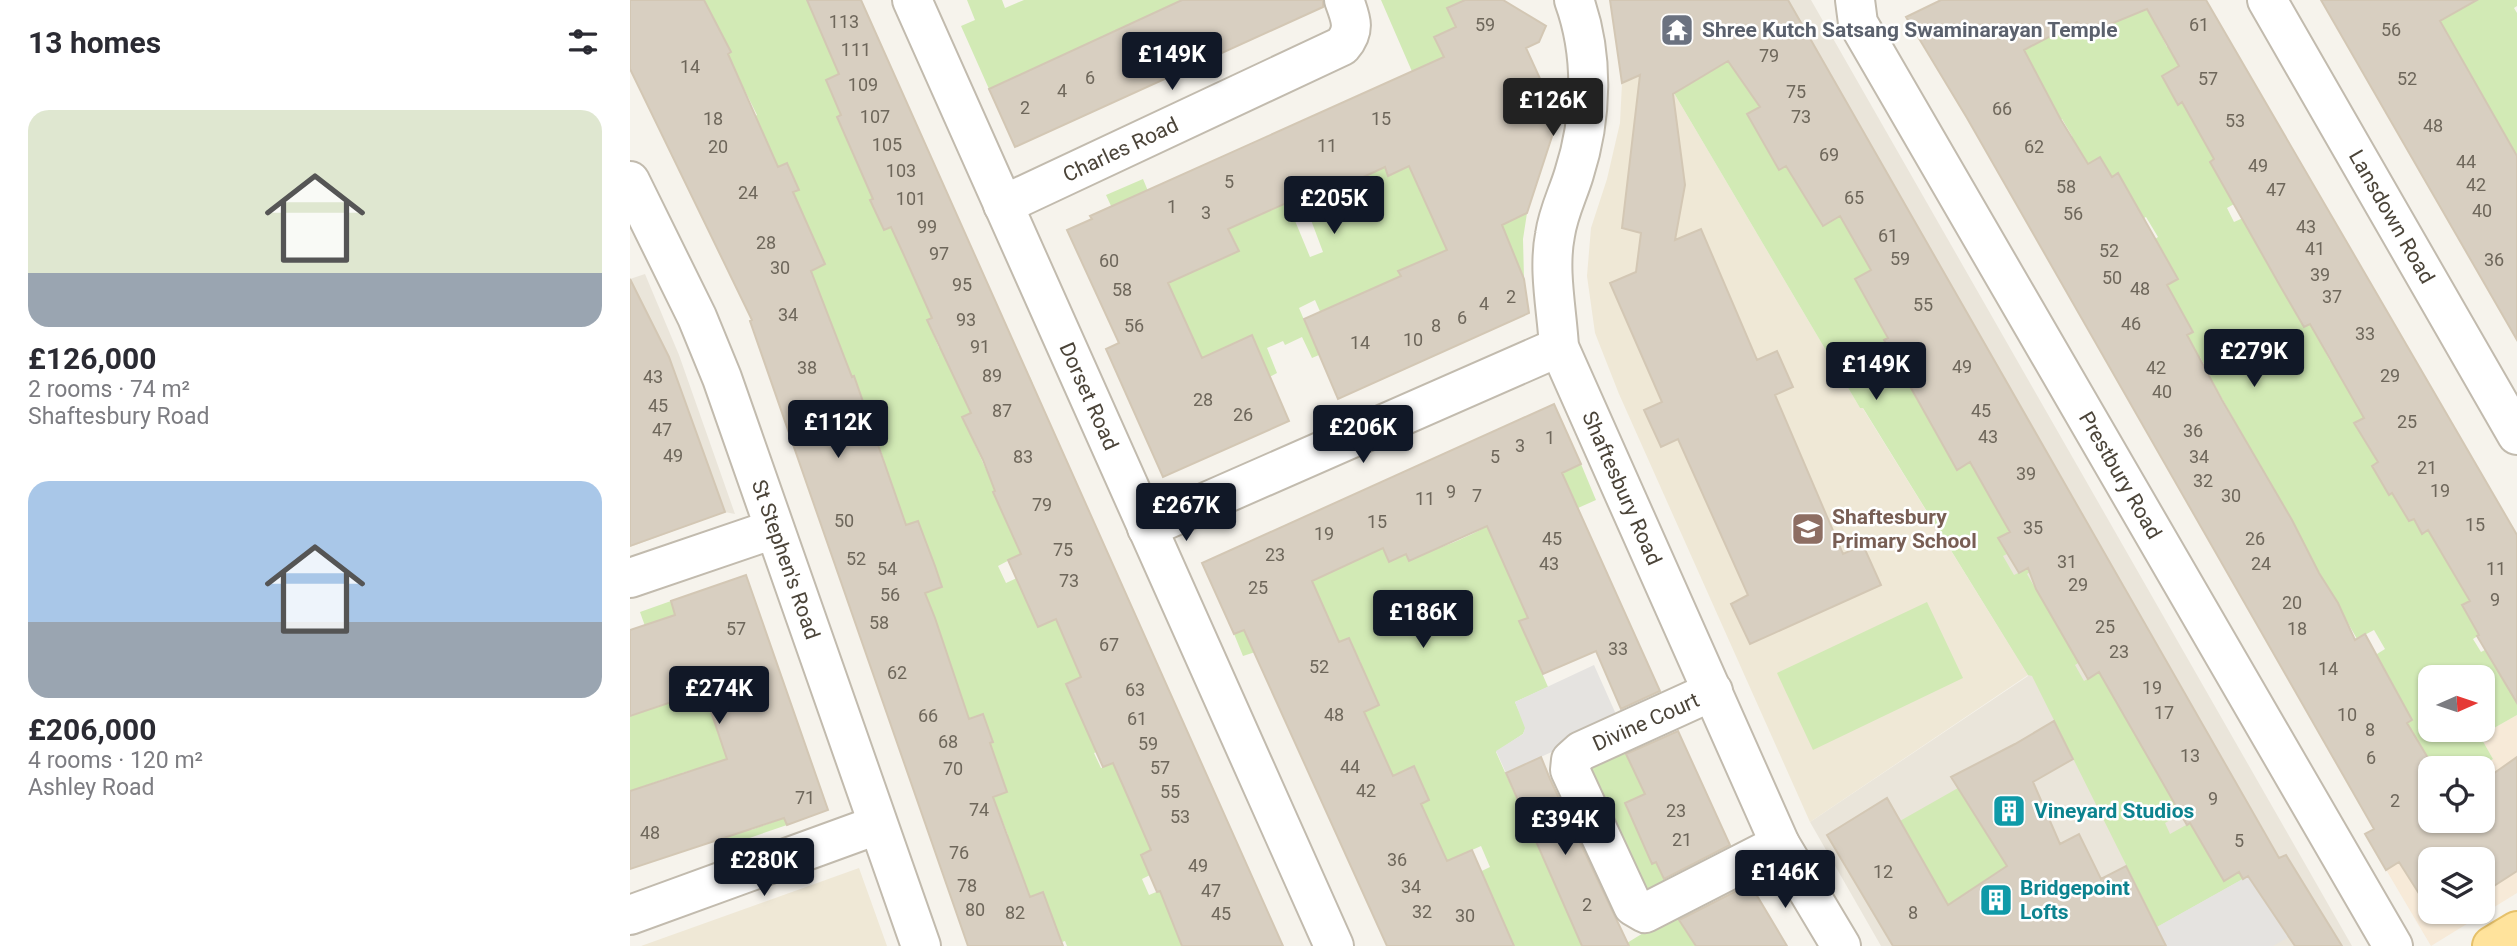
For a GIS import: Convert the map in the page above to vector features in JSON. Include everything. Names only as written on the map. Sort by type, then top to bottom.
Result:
[{"type":"main road","points":[[2492,946],[2517,931]]},
{"type":"street","name":"Dorset Road","points":[[912,0],[1334,946]]},
{"type":"street","name":"Charles Road","points":[[1003,205],[1342,46],[1351,36],[1351,22],[1344,0]]},
{"type":"street","name":"Shaftesbury Road","points":[[1574,0],[1587,59],[1588,105],[1585,133],[1554,236],[1559,347],[1780,844],[1841,946]]},
{"type":"street","name":"Prestbury Road","points":[[1855,0],[1858,23],[2393,946]]},
{"type":"street","name":"Lansdown Road","points":[[2267,0],[2517,435]]},
{"type":"street","name":"St Stephen's Road","points":[[630,181],[643,240],[697,317],[722,378],[920,946]]},
{"type":"street","points":[[1147,528],[1559,347]]},
{"type":"street","points":[[630,579],[774,528]]},
{"type":"street","name":"Divine Court","points":[[1713,691],[1581,751],[1571,760],[1570,770],[1633,906],[1645,913],[1780,844]]},
{"type":"street","points":[[630,915],[877,825]]},
{"type":"shaded area","points":[[1723,0],[1811,0],[2352,946],[1881,946],[1810,822],[2028,676],[1674,93],[1750,49]]},
{"type":"shaded area","name":"Shaftesbury Primary School","points":[[1645,72],[1674,93],[1860,408],[1862,407],[2028,675],[1810,822],[1619,394],[1595,333],[1587,276],[1591,228],[1607,179],[1620,123],[1622,83]]},
{"type":"shaded area","points":[[645,274],[679,355],[735,514],[725,512],[630,547],[630,279]]},
{"type":"shaded area","points":[[1594,665],[1619,721],[1506,773],[1496,751],[1523,734],[1525,728],[1515,702]]},
{"type":"shaded area","points":[[2517,715],[2517,893],[2495,907],[2495,847],[2418,847],[2418,924],[2365,834],[2418,803],[2418,833],[2495,833],[2495,756],[2491,756],[2483,742],[2496,742],[2496,727]]},
{"type":"shaded area","points":[[859,868],[887,946],[641,946]]},
{"type":"shaded area","points":[[2248,876],[2289,937],[2273,946],[2167,946],[2157,927]]},
{"type":"shaded area","points":[[2418,924],[2467,924],[2431,946]]},
{"type":"green space","points":[[701,0],[807,0],[840,74],[826,81],[838,108],[856,109],[837,118],[861,172],[877,197],[870,201],[884,229],[891,227],[915,281],[946,311],[927,320],[968,404],[1030,377],[1033,384],[962,417],[968,429],[1003,430],[974,443],[989,476],[1017,463],[1014,539],[1021,554],[998,566],[1006,583],[1063,557],[1038,627],[1062,616],[1105,651],[1106,748],[1094,753],[1101,768],[1146,748],[1117,771],[1142,829],[1184,836],[1141,855],[1150,875],[1142,879],[1149,895],[1199,874],[1172,921],[1179,939],[1224,927],[1182,946],[1067,946],[1065,941],[1050,946],[1030,897],[979,846],[1008,835],[993,797],[1007,792],[990,743],[942,738],[966,711],[954,677],[919,673],[950,662],[925,593],[942,586],[918,521],[870,537],[896,496],[889,475],[852,487],[848,472],[884,460],[872,426],[837,437],[832,423],[867,411],[854,377],[823,387],[825,309],[811,271],[825,264],[803,215],[779,197],[799,189],[787,163],[778,167],[758,125],[743,123],[757,115],[744,89],[729,95],[712,62],[731,52],[724,38],[717,41]]},
{"type":"green space","points":[[967,0],[1002,0],[1005,8],[1024,0],[1182,0],[989,89],[961,26],[975,20]]},
{"type":"green space","points":[[1381,0],[1465,0],[1447,8],[1456,27],[1435,36],[1441,51],[1493,28],[1427,206],[1447,250],[1527,213],[1523,239],[1524,279],[1512,249],[1399,272],[1404,283],[1336,348],[1315,300],[1299,308],[1319,355],[1312,358],[1302,337],[1285,345],[1283,341],[1267,348],[1277,373],[1266,379],[1251,336],[1228,346],[1232,358],[1228,395],[1158,308],[1106,195],[1143,179],[1148,191],[1214,262],[1239,250],[1218,215],[1233,227],[1261,214],[1281,187],[1310,257],[1323,252],[1305,204],[1344,186],[1380,158],[1389,176],[1418,162],[1433,120]]},
{"type":"green space","points":[[2134,0],[2183,22],[2161,35],[2167,47],[2181,39],[2187,48],[2173,56],[2179,66],[2162,76],[2178,105],[2195,95],[2266,186],[2227,208],[2234,222],[2243,218],[2304,327],[2322,317],[2334,338],[2322,345],[2330,361],[2343,355],[2365,357],[2338,373],[2346,387],[2390,403],[2355,423],[2370,450],[2404,430],[2398,451],[2372,466],[2380,479],[2429,472],[2397,502],[2409,521],[2431,510],[2414,519],[2422,534],[2439,524],[2455,551],[2444,557],[2453,573],[2479,559],[2475,598],[2463,606],[2474,626],[2492,616],[2497,624],[2473,639],[2481,652],[2485,650],[2494,665],[2418,665],[2418,742],[2483,742],[2491,756],[2418,756],[2418,773],[2377,740],[2412,720],[2394,689],[2369,659],[2385,649],[2374,630],[2357,639],[2344,616],[2293,555],[2306,547],[2211,379],[2196,387],[2195,384],[2210,375],[2200,357],[2196,359],[2184,337],[2193,331],[2181,311],[2145,298],[2177,279],[2146,245],[2158,237],[2146,217],[2136,222],[2117,174],[2066,204],[2100,157],[2085,166],[2036,157],[2072,136],[2062,119],[2047,128],[1970,34],[2077,22]]},
{"type":"green space","points":[[2403,0],[2517,0],[2517,6],[2514,8],[2517,13],[2517,157],[2415,85],[2461,58],[2445,29]]},
{"type":"green space","points":[[1763,41],[1735,66],[1760,107],[1747,114],[1767,149],[1787,165],[1822,226],[1840,216],[1871,270],[1855,279],[1946,416],[1931,425],[1957,469],[1970,462],[2004,522],[2032,518],[1998,538],[2007,554],[2003,556],[2014,575],[2028,568],[2030,572],[2027,574],[2063,636],[2093,654],[2075,665],[2084,681],[2099,672],[2109,689],[2126,679],[2116,701],[2124,716],[2197,804],[2165,823],[2170,834],[2204,815],[2224,881],[2239,872],[2243,879],[2157,927],[2032,676],[2028,675],[1863,408],[1860,408],[1674,93]]},
{"type":"green space","points":[[1581,464],[1596,500],[1542,524],[1506,568],[1528,618],[1520,622],[1548,687],[1515,702],[1526,727],[1523,734],[1496,752],[1582,946],[1509,946],[1513,943],[1503,921],[1459,882],[1490,867],[1481,846],[1405,880],[1387,841],[1414,767],[1393,776],[1370,724],[1341,736],[1336,725],[1379,705],[1372,689],[1355,696],[1361,663],[1349,639],[1339,642],[1332,627],[1243,656],[1234,634],[1274,617],[1267,601],[1383,547],[1389,562],[1406,554],[1409,560],[1463,538],[1480,530],[1554,479]]},
{"type":"green space","points":[[671,601],[699,674],[751,830],[784,818],[787,825],[723,847],[696,769],[682,773],[691,803],[680,806],[670,777],[630,791],[630,698],[636,696],[642,712],[672,702],[640,612]]},
{"type":"green space","points":[[1927,602],[1963,678],[1813,750],[1777,673]]},
{"type":"green space","points":[[2517,658],[2517,715],[2496,727],[2496,667]]},
{"type":"green space","points":[[1624,750],[1631,764],[1657,788],[1625,804],[1631,818],[1639,815],[1652,863],[1656,862],[1667,887],[1640,900],[1583,771]]},
{"type":"green space","points":[[2418,773],[2418,775],[2361,806]]},
{"type":"green space","points":[[1958,788],[2007,866],[1948,906],[1906,832],[1877,834]]},
{"type":"green space","points":[[1704,896],[1677,918],[1686,931],[1701,923],[1722,946],[1622,946]]},
{"type":"building","points":[[630,0],[704,0],[731,52],[728,54],[778,167],[787,163],[799,190],[793,192],[825,264],[811,271],[852,377],[854,376],[906,525],[918,521],[942,587],[925,593],[969,719],[983,714],[993,742],[990,743],[1007,792],[993,797],[1030,897],[1043,892],[1063,946],[968,946],[750,321],[752,320],[630,69]]},
{"type":"building","points":[[807,0],[861,0],[1283,946],[1182,946],[1160,891],[1157,892],[1141,855],[1151,850],[1113,763],[1103,767],[1066,684],[1081,677],[1056,619],[1038,627],[1008,560],[1021,554],[993,492],[995,491],[983,460],[962,417],[971,413],[927,320],[932,318],[891,227],[884,230],[870,200],[873,199],[837,117],[841,115],[826,80],[839,74]]},
{"type":"building","points":[[1182,0],[1323,0],[1323,7],[1015,147],[989,89]]},
{"type":"building","points":[[1465,0],[1503,0],[1546,26],[1539,42],[1526,48],[1558,118],[1527,213],[1502,225],[1524,279],[1529,313],[1338,399],[1304,319],[1401,276],[1398,271],[1447,250],[1409,166],[1388,176],[1385,167],[1305,204],[1302,196],[1228,229],[1239,251],[1168,283],[1202,358],[1252,335],[1289,421],[1163,477],[1106,349],[1119,343],[1067,230],[1092,219],[1090,216],[1444,57],[1434,37],[1456,27],[1447,8]]},
{"type":"building","points":[[1610,0],[1788,0],[2279,858],[2286,855],[2342,946],[2295,946],[2248,876],[2243,879],[2239,872],[2224,881],[2190,823],[2187,825],[2099,672],[2088,679],[2036,589],[2028,568],[2019,573],[1998,538],[2010,532],[1970,462],[1957,470],[1884,340],[1888,338],[1855,279],[1871,270],[1840,216],[1823,226],[1786,166],[1779,170],[1747,114],[1760,107],[1728,61],[1673,94],[1685,185],[1675,240],[1701,229],[1757,360],[1777,351],[1793,387],[1775,395],[1843,554],[1863,545],[1881,585],[1750,644],[1731,604],[1748,595],[1678,439],[1661,447],[1644,410],[1662,402],[1610,283],[1636,272],[1641,233],[1622,228],[1640,75],[1622,83]]},
{"type":"building","points":[[1941,0],[2206,0],[2517,535],[2517,703],[2477,636],[2479,635],[2462,605],[2470,601],[2428,530],[2422,534],[2414,519],[2409,521],[2372,466],[2378,462],[2354,423],[2364,418],[2310,324],[2304,327],[2210,162],[2214,159],[2182,102],[2178,105],[2162,76],[2179,66],[2147,9],[2084,35],[2077,22],[2024,50],[2088,164],[2100,157],[2112,177],[2118,173],[2178,279],[2167,285],[2193,332],[2187,335],[2338,603],[2355,640],[2365,634],[2412,720],[2407,723],[2427,756],[2418,756],[2418,833],[2495,833],[2495,773],[2517,757],[2517,871],[2495,885],[2495,847],[2418,847],[2418,892],[2399,862],[2386,870],[2365,834],[2374,829],[1967,118],[1906,17]]},
{"type":"building","points":[[2321,0],[2477,0],[2440,21],[2517,156],[2517,340]]},
{"type":"building","points":[[630,279],[669,357],[725,512],[630,546]]},
{"type":"building","points":[[1554,404],[1581,464],[1562,473],[1660,691],[1621,709],[1596,651],[1543,674],[1519,621],[1528,618],[1487,526],[1409,561],[1406,554],[1389,562],[1383,548],[1312,581],[1339,642],[1349,638],[1379,705],[1364,712],[1393,776],[1414,766],[1429,800],[1421,804],[1447,861],[1472,850],[1514,946],[1387,946],[1244,630],[1234,634],[1202,563]]},
{"type":"building","points":[[746,575],[828,810],[787,825],[784,818],[630,869],[630,791],[727,759],[704,691],[630,716],[630,630],[675,615],[671,601]]},
{"type":"building","points":[[2054,721],[2073,759],[2033,782],[2060,844],[2079,834],[2101,879],[2126,866],[2166,946],[1893,946],[1827,835],[1887,798],[1948,905],[2007,866],[1951,777]]},
{"type":"building","points":[[1678,731],[1730,845],[1664,879],[1656,862],[1652,864],[1625,803],[1645,794],[1626,754]]},
{"type":"building","points":[[1541,757],[1629,946],[1582,946],[1506,773]]},
{"type":"building","points":[[1750,884],[1787,946],[1696,946],[1679,920]]},
{"type":"place","name":"Shree Kutch Satsang Swaminarayan Temple","points":[[1677,30]]},
{"type":"place","name":"Shaftesbury Primary School","points":[[1808,529]]},
{"type":"place","name":"Vineyard Studios","points":[[2009,811]]},
{"type":"place","name":"Bridgepoint Lofts","points":[[1996,900]]}]
